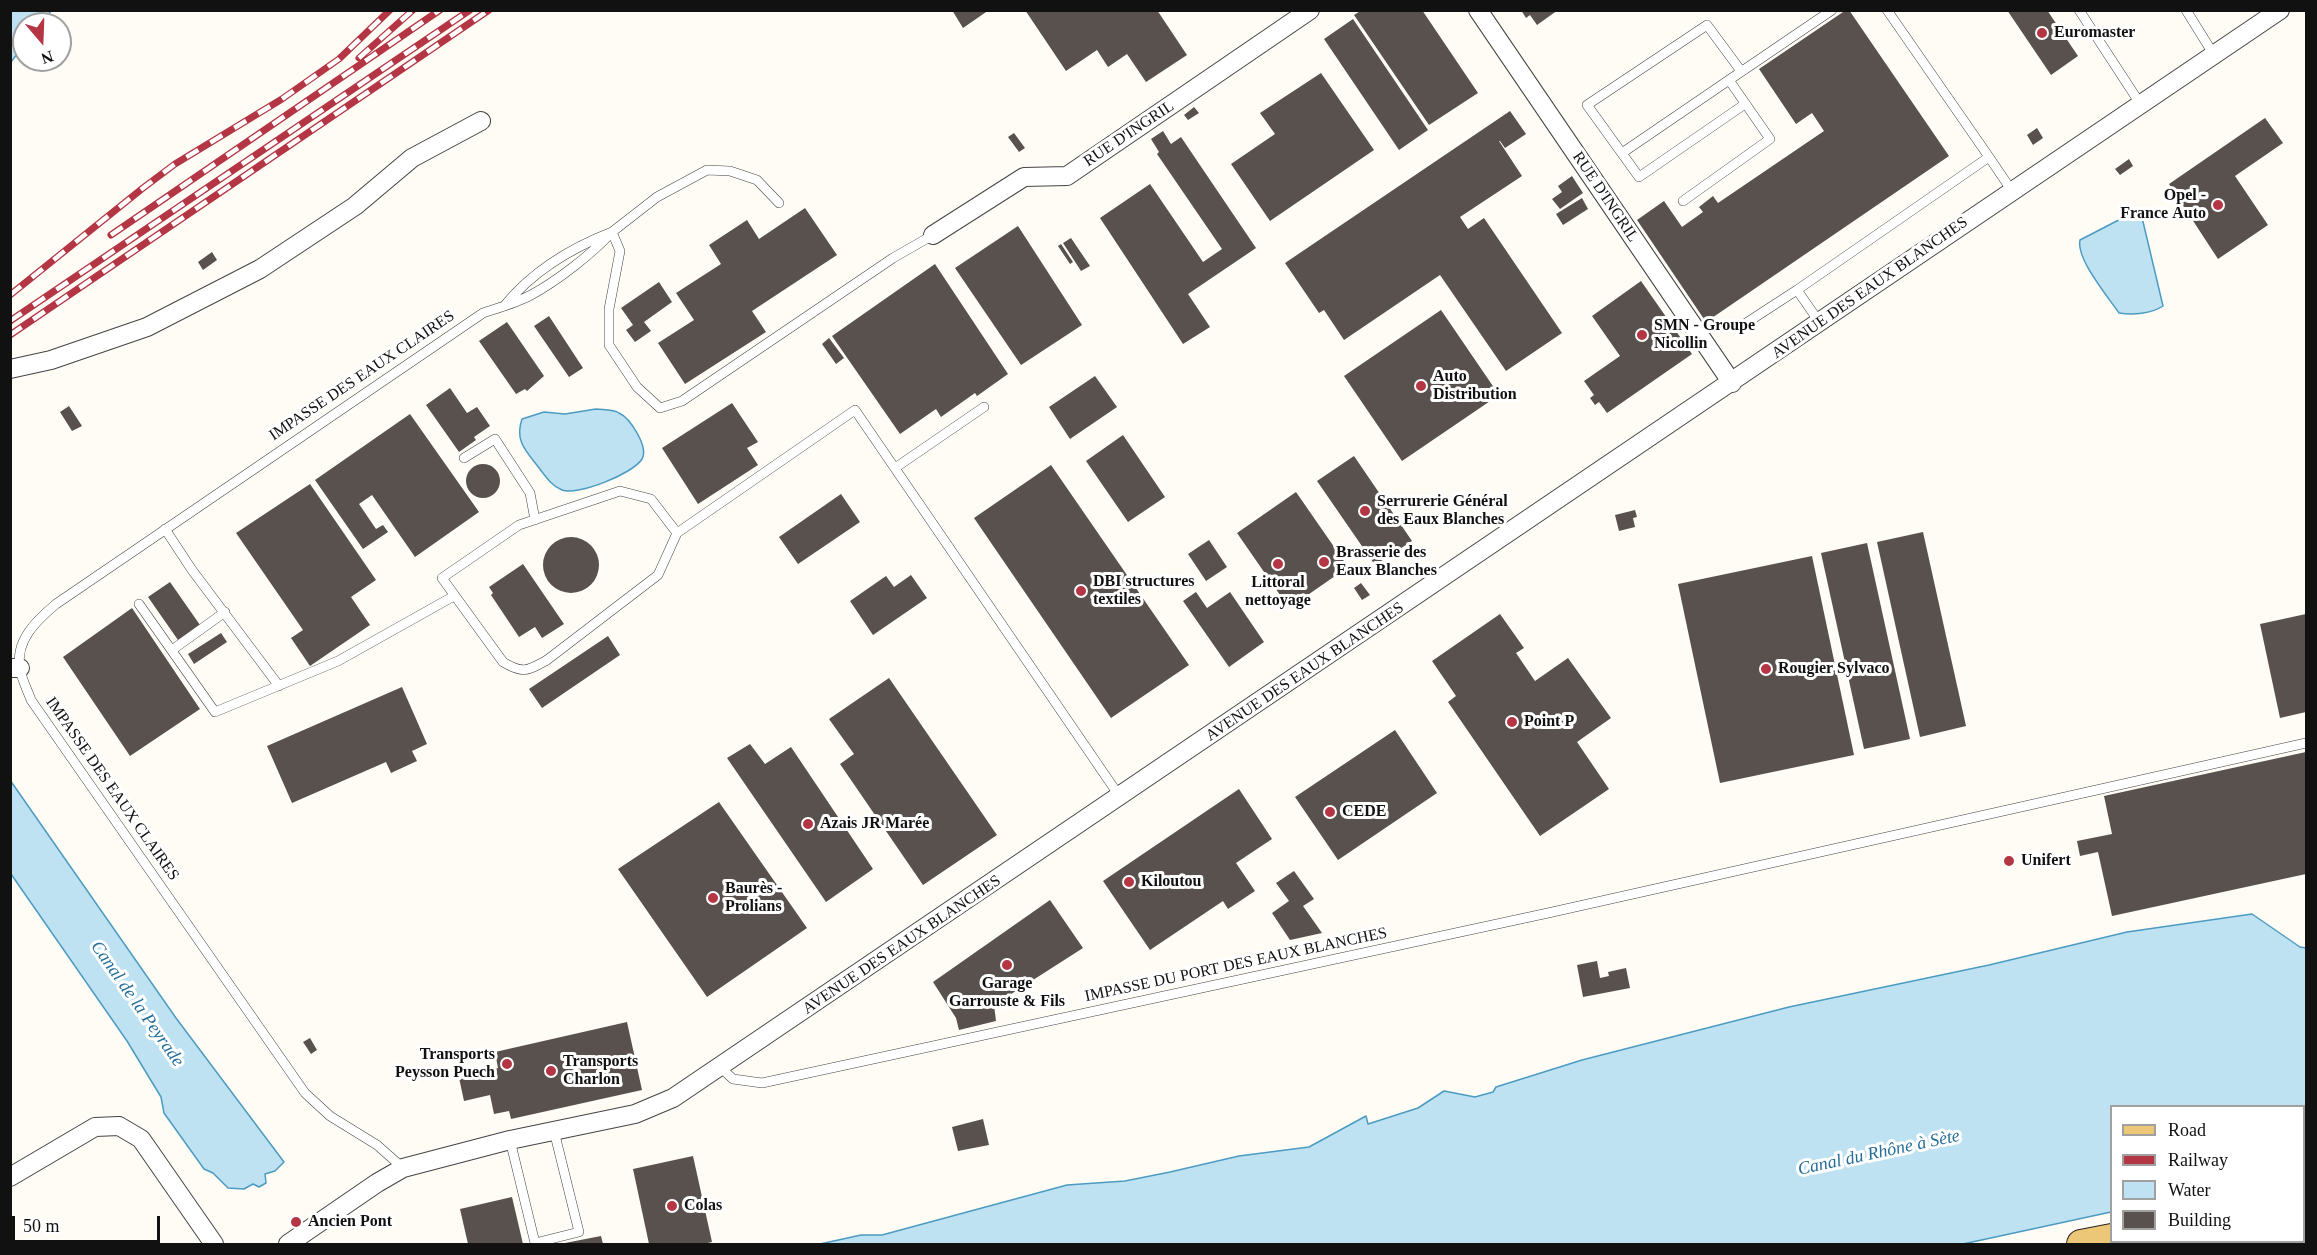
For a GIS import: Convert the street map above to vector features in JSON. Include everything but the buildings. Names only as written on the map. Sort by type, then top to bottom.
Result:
[{"type":"main road","points":[[2081,1245],[2110,1238]]},
{"type":"street","name":"RUE D'INGRIL","points":[[933,235],[1024,177],[1067,176],[1310,10]]},
{"type":"street","name":"RUE D'INGRIL","points":[[1478,10],[1732,383]]},
{"type":"street","name":"AVENUE DES EAUX BLANCHES","points":[[288,1245],[376,1183],[403,1168],[510,1140],[653,1108],[673,1098],[2280,10]]},
{"type":"street","points":[[10,369],[51,360],[147,327],[260,269],[355,206],[412,158],[481,121]]},
{"type":"street","points":[[10,1177],[95,1127],[118,1126],[141,1139],[214,1245]]},
{"type":"lane","points":[[1622,153],[1832,10]]},
{"type":"lane","points":[[1887,10],[2012,191]]},
{"type":"lane","points":[[2079,10],[2141,105]]},
{"type":"lane","points":[[2187,11],[2214,55]]},
{"type":"lane","points":[[1741,71],[1707,25],[1587,105],[1639,177],[1745,104]]},
{"type":"lane","points":[[1683,201],[1770,139],[1729,80]]},
{"type":"lane","points":[[1740,327],[1989,157]]},
{"type":"lane","points":[[506,305],[522,285],[580,244],[612,232],[657,197],[707,170],[730,171],[758,180],[779,203]]},
{"type":"lane","points":[[612,232],[620,251],[609,309],[609,345],[637,387],[660,408],[682,401],[884,264],[933,235]]},
{"type":"lane","name":"IMPASSE DES EAUX CLAIRES","points":[[403,1168],[377,1145],[330,1116],[305,1093],[31,700],[15,668],[20,648],[40,618],[56,604],[483,313],[531,296],[594,251],[612,232]]},
{"type":"lane","points":[[1797,290],[1820,323]]},
{"type":"lane","points":[[895,468],[984,407]]},
{"type":"lane","points":[[677,532],[651,499],[620,491],[519,525],[442,578],[503,662],[518,670],[532,668],[547,660],[658,575],[677,532],[855,410],[1120,797]]},
{"type":"lane","points":[[464,458],[495,438],[530,493],[535,520]]},
{"type":"lane","points":[[165,529],[192,570],[279,686]]},
{"type":"lane","points":[[139,604],[215,712],[338,661],[453,596]]},
{"type":"lane","points":[[172,650],[225,612]]},
{"type":"lane","name":"IMPASSE DU PORT DES EAUX BLANCHES","points":[[720,1067],[733,1079],[762,1083],[1548,912],[2307,743]]},
{"type":"lane","points":[[510,1140],[535,1243],[579,1232],[554,1131]]},
{"type":"water","points":[[11,10],[51,11],[12,12],[11,62]]},
{"type":"water","points":[[2140,209],[2163,306],[2142,313],[2119,313],[2088,267],[2080,248],[2080,240]]},
{"type":"water","points":[[596,409],[617,412],[628,421],[641,440],[642,459],[628,471],[592,487],[562,490],[548,479],[524,448],[520,438],[522,419],[544,412],[565,414]]},
{"type":"water","name":"Canal de la Peyrade","points":[[10,780],[176,1018],[284,1162],[275,1171],[265,1174],[266,1183],[259,1187],[253,1184],[244,1189],[228,1188],[213,1173],[204,1169],[164,1113],[161,1097],[127,1041],[11,874]]},
{"type":"water","name":"Canal du Rhône à Sète","points":[[2252,914],[2300,947],[2306,948],[2306,1168],[2305,1105],[2110,1105],[2110,1212],[1963,1244],[820,1244],[861,1235],[882,1235],[1067,1185],[1125,1181],[1239,1156],[1309,1147],[1366,1116],[1368,1124],[1418,1108],[1444,1091],[1475,1097],[1493,1092],[1496,1087],[1582,1060],[1789,1007],[1989,965],[2127,932]]},
{"type":"railway","points":[[10,295],[175,164],[282,99],[339,59],[390,10]]},
{"type":"railway","points":[[359,58],[413,10]]},
{"type":"railway","points":[[111,235],[440,10]]},
{"type":"railway","points":[[10,321],[470,10]]},
{"type":"railway","points":[[10,335],[489,10]]},
{"type":"place","name":"Euromaster","points":[[2042,33]]},
{"type":"place","name":"Opel - France Auto","points":[[2218,205]]},
{"type":"place","name":"SMN - Groupe Nicollin","points":[[1642,335]]},
{"type":"place","name":"Auto Distribution","points":[[1421,386]]},
{"type":"place","name":"Serrurerie Général des Eaux Blanches","points":[[1365,511]]},
{"type":"place","name":"Brasserie des Eaux Blanches","points":[[1324,562]]},
{"type":"place","name":"Littoral nettoyage","points":[[1278,564]]},
{"type":"place","name":"DBI structures textiles","points":[[1081,591]]},
{"type":"place","name":"Rougier Sylvaco","points":[[1766,669]]},
{"type":"place","name":"Point P","points":[[1512,722]]},
{"type":"place","name":"CEDE","points":[[1330,812]]},
{"type":"place","name":"Azais JR Marée","points":[[808,824]]},
{"type":"place","name":"Unifert","points":[[2009,861]]},
{"type":"place","name":"Kiloutou","points":[[1129,882]]},
{"type":"place","name":"Baurès - Prolians","points":[[713,898]]},
{"type":"place","name":"Garage Garrouste & Fils","points":[[1007,965]]},
{"type":"place","name":"Transports Peysson Puech","points":[[507,1064]]},
{"type":"place","name":"Transports Charlon","points":[[551,1071]]},
{"type":"place","name":"Colas","points":[[672,1206]]},
{"type":"place","name":"Ancien Pont","points":[[296,1222]]}]
